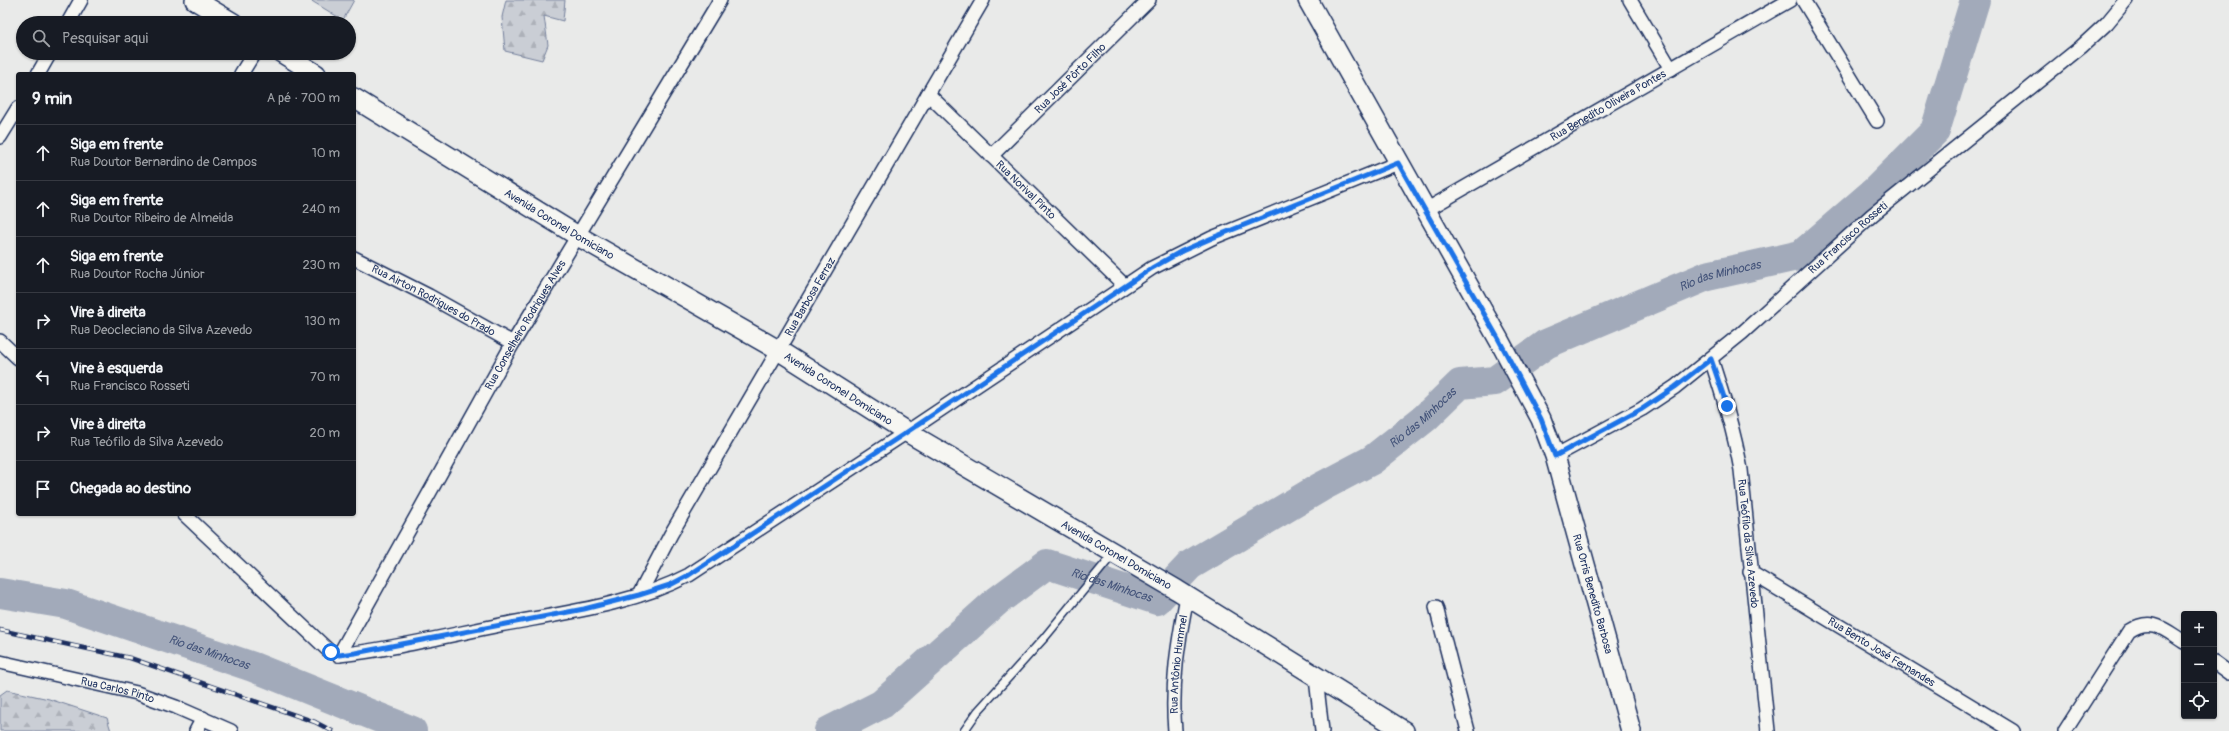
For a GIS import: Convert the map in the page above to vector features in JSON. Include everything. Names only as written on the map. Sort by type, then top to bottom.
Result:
[{"type":"street","points":[[72,16],[81,0]]},
{"type":"street","points":[[195,0],[221,16]]},
{"type":"street","name":"Rua Conselheiro Rodrigues Alves","points":[[339,655],[513,343],[720,0]]},
{"type":"street","name":"Rua Barbosa Ferraz","points":[[639,595],[671,534],[983,0]]},
{"type":"street","name":"Rua José Pôrto Filho","points":[[991,156],[1149,0]]},
{"type":"street","name":"Rua Orris Benedito Barbosa","points":[[1308,0],[1398,163],[1499,340],[1541,419],[1555,456],[1631,731]]},
{"type":"street","points":[[1630,0],[1671,69]]},
{"type":"street","name":"Rua Benedito Oliveira Pontes","points":[[1426,210],[1790,0]]},
{"type":"street","points":[[1803,0],[1877,121]]},
{"type":"street","name":"Rua Francisco Rosseti","points":[[1555,456],[1642,409],[1675,387],[1711,359],[1872,215],[2081,47],[2107,23],[2126,0]]},
{"type":"street","points":[[39,72],[46,60]]},
{"type":"street","points":[[243,72],[250,60]]},
{"type":"street","points":[[293,60],[313,72]]},
{"type":"street","name":"Rua Norival Pinto","points":[[928,94],[1124,285]]},
{"type":"street","name":"Avenida Coronel Domiciano","points":[[356,99],[578,236],[778,350],[907,432],[1138,567],[1404,731]]},
{"type":"street","points":[[0,137],[16,111]]},
{"type":"street","points":[[186,516],[328,650],[339,655],[584,609],[639,595],[670,585],[689,575],[907,432],[1124,285],[1182,251],[1398,163]]},
{"type":"street","name":"Rua Airton Rodrigues do Prado","points":[[356,259],[429,296],[513,343]]},
{"type":"street","points":[[0,341],[16,356]]},
{"type":"street","name":"Rua Teófilo da Silva Azevedo","points":[[1711,359],[1736,439],[1741,470],[1750,572],[1768,731]]},
{"type":"street","name":"Rua Bento José Fernandes","points":[[1750,572],[2013,731]]},
{"type":"street","name":"Rua Antônio Hummel","points":[[1175,731],[1172,703],[1182,594]]},
{"type":"street","points":[[1436,607],[1468,731]]},
{"type":"street","points":[[2065,731],[2129,631],[2139,625],[2151,624],[2168,631],[2181,640]]},
{"type":"street","name":"Rua Carlos Pinto","points":[[0,662],[137,693],[203,718],[231,731]]},
{"type":"street","points":[[2217,664],[2229,672]]},
{"type":"street","points":[[1316,678],[1322,731]]},
{"type":"street","points":[[196,731],[203,718]]},
{"type":"lane","points":[[964,731],[978,711],[1046,637],[1114,553]]},
{"type":"green space","points":[[310,0],[354,0],[345,16],[336,16]]},
{"type":"green space","points":[[506,0],[565,0],[563,21],[544,16],[548,45],[542,60],[505,51],[502,17]]},
{"type":"green space","points":[[7,690],[49,699],[107,718],[111,731],[0,731],[0,695]]},
{"type":"waterway","name":"Rio das Minhocas","points":[[829,731],[882,704],[997,601],[1047,564],[1157,600],[1190,565],[1321,487],[1372,460],[1425,418],[1460,384],[1495,381],[1546,344],[1707,276],[1801,255],[1875,191],[1935,131],[1975,0]]},
{"type":"waterway","name":"Rio das Minhocas","points":[[0,593],[66,604],[253,667],[412,731]]},
{"type":"railway","points":[[0,630],[130,658],[315,722],[332,731]]},
{"type":"route","points":[[331,652],[339,655],[355,653],[584,609],[639,595],[670,585],[689,575],[907,432],[1124,285],[1152,268],[1182,251],[1212,238],[1398,163],[1499,340],[1541,419],[1555,456],[1642,409],[1675,387],[1711,359],[1727,406]]}]
